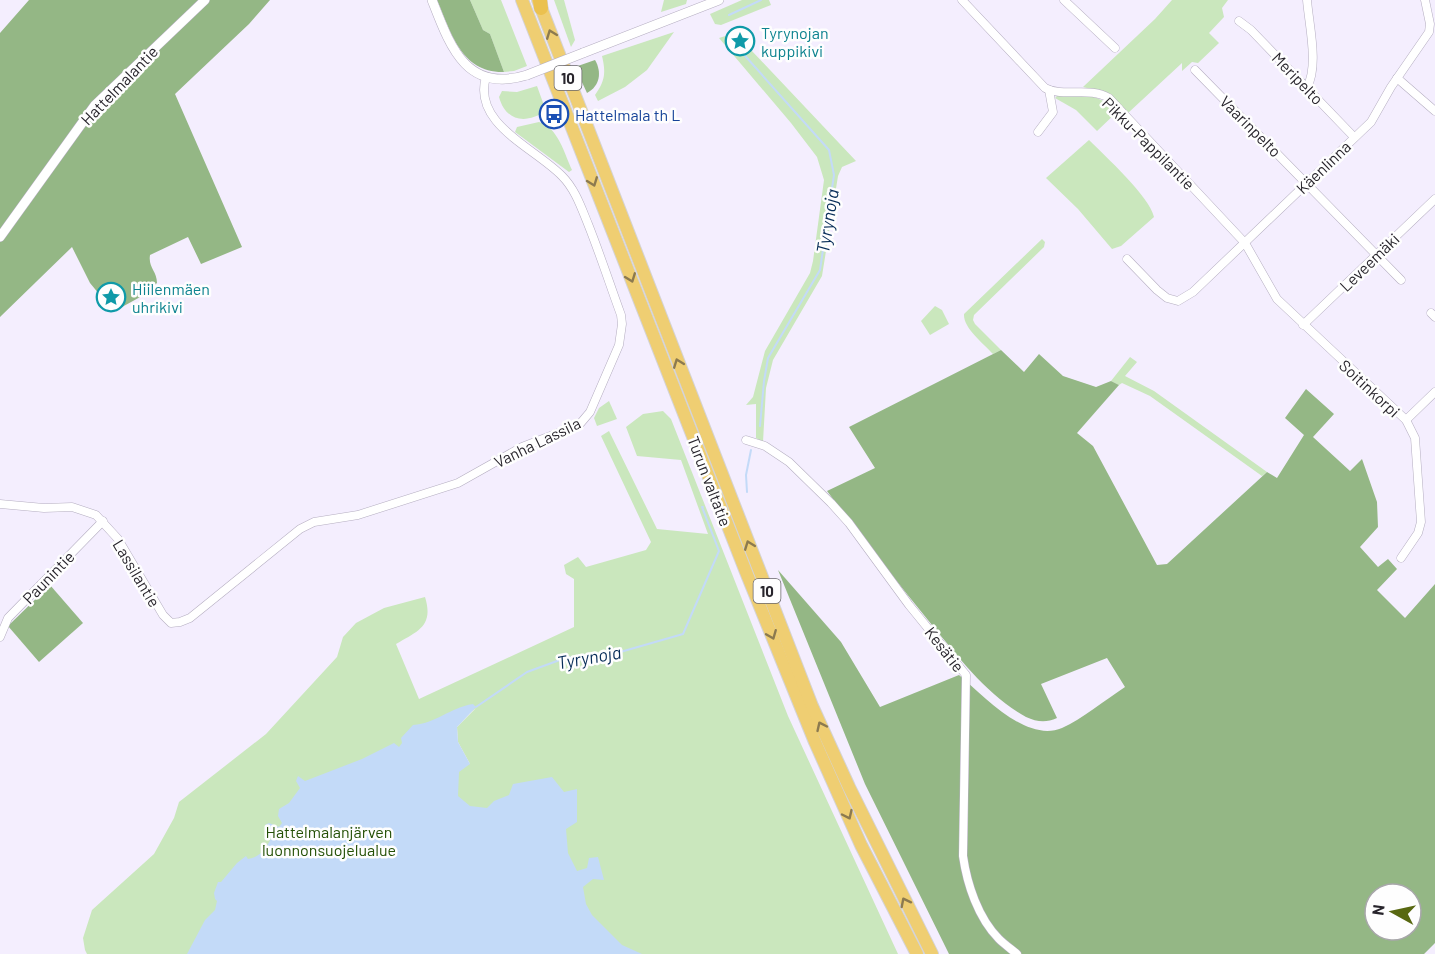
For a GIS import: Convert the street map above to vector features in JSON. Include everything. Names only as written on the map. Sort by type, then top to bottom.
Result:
[{"type":"highway","name":"Turun valtatie","points":[[522,0],[815,742],[861,844],[917,954]]},
{"type":"highway","name":"Turun valtatie","points":[[540,3],[812,706],[849,787],[932,954]]},
{"type":"street","name":"Hattelmalantie","points":[[0,237],[95,105],[205,0]]},
{"type":"street","points":[[432,0],[448,40],[468,68],[486,76],[507,80],[527,75],[583,53],[702,3],[718,0]]},
{"type":"street","points":[[962,0],[1049,90],[1053,112],[1038,132]]},
{"type":"street","points":[[1064,0],[1115,48]]},
{"type":"street","points":[[1307,0],[1313,64],[1312,79],[1307,87]]},
{"type":"street","points":[[1425,0],[1433,23]]},
{"type":"street","name":"Meripelto","points":[[1239,21],[1307,87],[1354,137]]},
{"type":"street","name":"Käenlinna","points":[[1127,259],[1167,298],[1178,301],[1193,292],[1371,122],[1433,23]]},
{"type":"street","name":"Vaarinpelto","points":[[1195,70],[1401,280]]},
{"type":"street","name":"Vanha Lassila","points":[[171,623],[190,618],[300,529],[314,522],[358,515],[458,483],[522,447],[579,425],[590,412],[619,345],[621,315],[576,196],[560,174],[492,117],[484,99],[486,76]]},
{"type":"street","points":[[1397,78],[1435,111]]},
{"type":"street","name":"Pikku-Pappilantie","points":[[1049,90],[1092,92],[1109,98],[1245,243]]},
{"type":"street","name":"Leveemäki","points":[[1303,325],[1435,199]]},
{"type":"street","name":"Soitinkorpi","points":[[1245,243],[1277,299],[1406,420],[1415,438],[1421,522],[1418,533],[1401,558]]},
{"type":"street","points":[[1406,420],[1435,392]]},
{"type":"street","name":"Kesätie","points":[[746,440],[765,446],[789,462],[831,502],[909,605],[966,675],[963,856],[966,873],[989,927],[1017,954]]},
{"type":"street","name":"Lassilantie","points":[[0,504],[78,508],[93,513],[118,538],[163,615],[171,623]]},
{"type":"street","name":"Paunintie","points":[[0,637],[8,618],[103,521]]},
{"type":"green space","points":[[29,0],[200,0],[111,84],[0,231],[0,33]]},
{"type":"green space","points":[[210,0],[270,0],[249,24],[175,94],[242,247],[201,264],[188,237],[150,255],[150,263],[157,283],[142,296],[122,307],[104,300],[90,283],[72,247],[0,317],[0,242],[97,108]]},
{"type":"green space","points":[[437,0],[470,0],[483,30],[490,34],[504,72],[489,71],[477,66],[468,58],[453,37]]},
{"type":"green space","points":[[470,0],[501,0],[527,66],[504,72],[490,34],[483,30]]},
{"type":"green space","points":[[554,0],[564,0],[575,40],[571,47]]},
{"type":"green space","points":[[664,0],[687,0],[686,4],[661,12]]},
{"type":"green space","points":[[742,0],[769,0],[771,5],[721,25],[715,24],[710,14]]},
{"type":"green space","points":[[1172,0],[1228,0],[1222,8],[1224,17],[1209,33],[1219,43],[1198,63],[1192,62],[1182,71],[1182,63],[1128,113],[1107,93],[1083,87],[1155,19]]},
{"type":"green space","points":[[674,32],[647,70],[625,87],[598,101],[595,95],[603,81],[602,56]]},
{"type":"green space","points":[[735,33],[856,161],[842,167],[838,176],[822,276],[773,360],[766,388],[763,442],[756,438],[756,404],[746,405],[753,397],[765,351],[810,273],[824,180],[817,157],[719,38]]},
{"type":"green space","points":[[595,60],[599,69],[599,78],[595,87],[587,93],[575,67]]},
{"type":"green space","points":[[537,86],[546,111],[524,119],[506,112],[499,97],[502,91],[517,92]]},
{"type":"green space","points":[[1058,95],[1097,98],[1117,112],[1097,131],[1076,110],[1055,98]]},
{"type":"green space","points":[[539,122],[546,125],[556,135],[572,170],[569,172],[515,132],[517,127]]},
{"type":"green space","points":[[1089,140],[1136,188],[1154,217],[1121,246],[1112,249],[1078,209],[1046,178]]},
{"type":"green space","points":[[1042,239],[1045,242],[1044,247],[974,315],[975,324],[1001,350],[993,354],[970,330],[964,314]]},
{"type":"green space","points":[[935,306],[942,310],[949,324],[930,335],[921,321]]},
{"type":"green space","points":[[1001,350],[1024,372],[1039,354],[1063,376],[1096,387],[1111,381],[1119,385],[1077,433],[1093,446],[1157,565],[1167,564],[1267,472],[1277,478],[1304,435],[1285,418],[1306,389],[1334,414],[1313,437],[1350,471],[1362,459],[1377,502],[1378,527],[1360,547],[1378,567],[1388,559],[1397,569],[1377,590],[1405,618],[1435,584],[1435,943],[1424,954],[949,954],[865,784],[778,570],[841,642],[880,707],[959,675],[1006,715],[1034,729],[1048,731],[1070,724],[1125,687],[1107,658],[1041,684],[1057,718],[1049,721],[1026,717],[999,698],[964,663],[932,625],[827,491],[875,468],[849,427]]},
{"type":"green space","points":[[1130,357],[1137,362],[1125,376],[1154,391],[1267,472],[1262,476],[1150,396],[1122,383],[1119,385],[1111,381]]},
{"type":"green space","points":[[609,401],[617,419],[597,426],[594,418],[599,408]]},
{"type":"green space","points":[[663,411],[671,419],[788,716],[898,954],[87,954],[83,938],[92,910],[154,854],[174,818],[179,802],[266,734],[337,657],[343,637],[356,623],[384,608],[425,597],[426,621],[417,631],[396,644],[419,699],[574,627],[574,579],[566,574],[564,565],[578,557],[586,567],[646,550],[651,542],[601,436],[609,431],[657,529],[708,534],[681,460],[637,456],[626,427],[643,414]],"holes":[[[476,708],[457,727],[458,742],[470,764],[438,736]]]},
{"type":"green space","points":[[50,585],[83,623],[39,662],[8,626]]},
{"type":"water","name":"Hattelmalanjärven luonnonsuojelualue","points":[[473,704],[476,707],[457,727],[458,742],[470,764],[459,772],[458,796],[470,806],[487,808],[494,801],[509,795],[513,784],[552,777],[564,792],[577,789],[577,822],[566,829],[568,853],[577,871],[587,868],[589,858],[598,857],[604,880],[593,879],[583,887],[586,904],[592,915],[622,945],[642,954],[187,954],[205,920],[215,910],[217,901],[214,893],[218,882],[221,882],[246,856],[248,859],[253,858],[265,848],[272,837],[265,829],[265,825],[269,823],[279,827],[282,823],[278,816],[279,809],[289,803],[300,788],[296,781],[298,776],[305,781],[362,759],[394,743],[399,747],[402,743],[401,738],[413,725]]},
{"type":"waterway","points":[[729,15],[761,0]]},
{"type":"waterway","name":"Tyrynoja","points":[[730,39],[829,150],[834,175],[820,270],[768,358],[760,426]]},
{"type":"waterway","points":[[747,492],[746,475],[751,450]]},
{"type":"waterway","name":"Tyrynoja","points":[[476,707],[527,672],[568,657],[589,661],[683,634],[719,551],[703,507]]},
{"type":"place","name":"Tyrynojan kuppikivi","points":[[740,41]]},
{"type":"place","name":"Hattelmala th L","points":[[554,114]]},
{"type":"place","name":"Hiilenmäen uhrikivi","points":[[111,297]]}]
